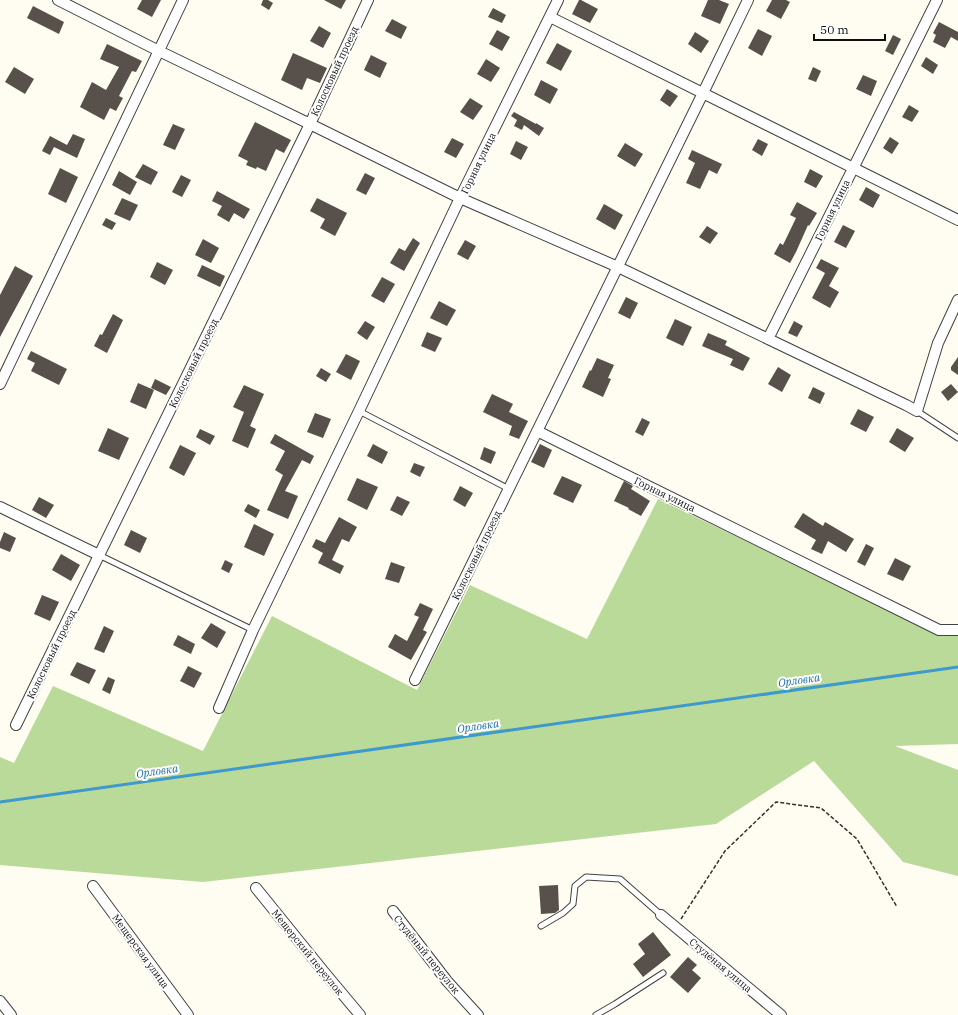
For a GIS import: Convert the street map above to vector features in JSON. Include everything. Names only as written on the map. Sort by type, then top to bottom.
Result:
[{"type":"street","points":[[58,0],[460,198],[253,630],[219,708]]},
{"type":"street","points":[[0,384],[183,0]]},
{"type":"street","name":"Колосковый проезд","points":[[16,725],[310,124],[368,0]]},
{"type":"street","name":"Горная улица","points":[[558,0],[460,198],[618,267],[917,411]]},
{"type":"street","points":[[537,431],[748,0]]},
{"type":"street","name":"Горная улица","points":[[768,339],[937,0]]},
{"type":"street","name":"Горная улица","points":[[550,18],[958,220]]},
{"type":"street","points":[[917,411],[938,343],[958,300]]},
{"type":"street","name":"Колосковый проезд","points":[[415,680],[537,431]]},
{"type":"street","name":"Горная улица","points":[[537,431],[939,630],[958,630]]},
{"type":"street","points":[[0,507],[99,555]]},
{"type":"street","name":"Мещерская улица","points":[[93,886],[188,1015]]},
{"type":"street","name":"Мещерский переулок","points":[[256,888],[360,1015]]},
{"type":"street","name":"Студёный переулок","points":[[393,911],[447,981],[478,1015]]},
{"type":"street","name":"Студёная улица","points":[[661,915],[781,1015]]},
{"type":"street","points":[[0,1000],[10,1015]]},
{"type":"lane","points":[[359,411],[509,489]]},
{"type":"lane","points":[[917,411],[958,438]]},
{"type":"lane","points":[[99,555],[253,630]]},
{"type":"lane","points":[[541,926],[563,913],[573,904],[575,886],[586,876],[620,879],[661,915]]},
{"type":"lane","points":[[596,1015],[662,973]]},
{"type":"path","points":[[676,928],[725,851],[776,802],[822,808],[856,840],[896,907]]},
{"type":"green space","points":[[658,499],[939,636],[958,636],[958,744],[895,746],[958,770],[958,876],[903,862],[814,761],[716,824],[203,882],[0,865],[0,757],[14,763],[53,686],[203,751],[272,616],[417,690],[470,585],[587,639]]},
{"type":"building","points":[[142,0],[161,0],[152,17],[137,9]]},
{"type":"building","points":[[263,0],[268,0],[273,3],[269,10],[261,5]]},
{"type":"building","points":[[324,0],[346,0],[341,9]]},
{"type":"building","points":[[579,0],[598,9],[590,23],[572,14]]},
{"type":"building","points":[[708,0],[719,0],[729,4],[720,24],[701,16]]},
{"type":"building","points":[[772,0],[786,0],[790,2],[781,19],[766,11]]},
{"type":"building","points":[[33,6],[64,22],[59,34],[27,18]]},
{"type":"building","points":[[493,8],[506,15],[502,23],[488,17]]},
{"type":"building","points":[[392,19],[407,27],[401,39],[385,31]]},
{"type":"building","points":[[939,22],[958,32],[958,41],[951,37],[945,48],[933,42],[936,35],[933,33]]},
{"type":"building","points":[[319,26],[331,33],[323,48],[310,41]]},
{"type":"building","points":[[758,29],[772,36],[762,56],[748,48]]},
{"type":"building","points":[[497,30],[510,37],[502,51],[489,44]]},
{"type":"building","points":[[695,32],[709,41],[701,53],[688,44]]},
{"type":"building","points":[[893,35],[901,39],[893,55],[885,51]]},
{"type":"building","points":[[557,43],[572,51],[561,71],[546,63]]},
{"type":"building","points":[[107,44],[142,61],[136,72],[132,71],[119,96],[123,98],[116,111],[110,108],[104,120],[80,107],[92,82],[106,90],[119,67],[100,59]]},
{"type":"building","points":[[293,53],[327,68],[320,83],[307,78],[302,90],[281,80]]},
{"type":"building","points":[[371,55],[387,63],[380,78],[364,70]]},
{"type":"building","points":[[926,57],[938,65],[933,74],[921,66]]},
{"type":"building","points":[[486,59],[500,68],[491,82],[477,74]]},
{"type":"building","points":[[14,67],[34,79],[25,94],[5,82]]},
{"type":"building","points":[[813,67],[821,71],[816,82],[808,79]]},
{"type":"building","points":[[863,75],[877,81],[871,96],[856,89]]},
{"type":"building","points":[[541,80],[558,89],[550,104],[534,95]]},
{"type":"building","points":[[667,89],[678,96],[670,107],[660,100]]},
{"type":"building","points":[[470,98],[483,106],[473,120],[460,112]]},
{"type":"building","points":[[909,105],[919,111],[912,122],[902,117]]},
{"type":"building","points":[[514,112],[544,128],[539,136],[524,125],[522,130],[514,126],[517,120],[511,116]]},
{"type":"building","points":[[255,122],[291,140],[284,153],[276,149],[266,171],[257,167],[256,169],[246,165],[248,161],[238,156]]},
{"type":"building","points":[[173,124],[185,129],[175,150],[163,145]]},
{"type":"building","points":[[73,134],[85,139],[77,158],[54,147],[50,155],[42,151],[50,136],[67,145]]},
{"type":"building","points":[[890,137],[899,143],[892,154],[883,148]]},
{"type":"building","points":[[452,138],[464,144],[456,158],[444,152]]},
{"type":"building","points":[[758,139],[768,144],[762,156],[752,150]]},
{"type":"building","points":[[516,141],[528,147],[521,160],[510,154]]},
{"type":"building","points":[[625,143],[643,154],[635,167],[617,156]]},
{"type":"building","points":[[692,150],[722,164],[717,174],[709,170],[700,189],[686,183],[695,163],[688,159]]},
{"type":"building","points":[[143,164],[158,172],[151,185],[135,177]]},
{"type":"building","points":[[60,168],[78,177],[66,203],[48,194]]},
{"type":"building","points":[[810,169],[823,176],[816,188],[804,182]]},
{"type":"building","points":[[119,171],[137,182],[130,195],[112,185]]},
{"type":"building","points":[[365,173],[375,178],[366,195],[356,190]]},
{"type":"building","points":[[181,175],[191,180],[182,197],[172,192]]},
{"type":"building","points":[[866,187],[880,195],[873,208],[859,200]]},
{"type":"building","points":[[217,191],[250,209],[244,219],[234,213],[229,222],[217,215],[222,206],[212,201]]},
{"type":"building","points":[[122,198],[138,205],[130,221],[114,214]]},
{"type":"building","points":[[317,198],[347,213],[335,236],[320,228],[325,219],[310,211]]},
{"type":"building","points":[[797,202],[817,213],[809,226],[808,225],[790,263],[774,254],[780,243],[783,245],[796,218],[790,215]]},
{"type":"building","points":[[604,204],[623,215],[615,230],[596,219]]},
{"type":"building","points":[[106,218],[116,223],[112,230],[102,225]]},
{"type":"building","points":[[843,225],[855,231],[846,248],[834,242]]},
{"type":"building","points":[[707,226],[718,233],[710,244],[699,237]]},
{"type":"building","points":[[413,238],[420,243],[404,271],[390,263],[399,248],[405,251]]},
{"type":"building","points":[[203,239],[219,248],[211,263],[195,255]]},
{"type":"building","points":[[465,240],[476,246],[468,260],[457,254]]},
{"type":"building","points":[[821,259],[839,268],[829,286],[839,292],[830,308],[812,298],[825,273],[816,268]]},
{"type":"building","points":[[157,262],[173,270],[165,285],[150,277]]},
{"type":"building","points":[[202,265],[225,276],[220,287],[197,276]]},
{"type":"building","points":[[15,266],[33,276],[0,337],[0,295]]},
{"type":"building","points":[[382,277],[395,284],[384,303],[371,296]]},
{"type":"building","points":[[626,297],[638,303],[630,319],[618,313]]},
{"type":"building","points":[[439,301],[456,310],[447,326],[430,318]]},
{"type":"building","points":[[113,314],[123,320],[107,353],[94,346],[100,334],[102,335]]},
{"type":"building","points":[[675,319],[692,327],[683,346],[666,338]]},
{"type":"building","points":[[365,321],[375,327],[367,340],[357,333]]},
{"type":"building","points":[[794,321],[803,326],[797,337],[788,333]]},
{"type":"building","points":[[427,332],[442,338],[435,352],[421,346]]},
{"type":"building","points":[[708,333],[727,341],[725,345],[750,358],[743,371],[730,365],[733,359],[702,346]]},
{"type":"building","points":[[31,351],[67,369],[59,385],[31,371],[35,363],[27,359]]},
{"type":"building","points":[[346,354],[360,361],[351,380],[336,372]]},
{"type":"building","points":[[958,357],[958,375],[951,370],[951,367]]},
{"type":"building","points":[[597,358],[614,365],[608,378],[611,379],[603,397],[582,387]]},
{"type":"building","points":[[778,367],[791,375],[782,392],[768,384]]},
{"type":"building","points":[[321,368],[331,374],[326,382],[316,376]]},
{"type":"building","points":[[155,379],[171,387],[166,395],[151,388]]},
{"type":"building","points":[[138,383],[154,390],[146,409],[130,402]]},
{"type":"building","points":[[951,384],[958,392],[948,401],[941,392]]},
{"type":"building","points":[[244,385],[264,394],[250,426],[256,429],[248,448],[232,441],[244,412],[233,407]]},
{"type":"building","points":[[813,387],[825,393],[820,404],[808,398]]},
{"type":"building","points":[[492,394],[513,404],[509,412],[528,421],[519,439],[509,435],[512,426],[483,412]]},
{"type":"building","points":[[858,409],[874,417],[866,432],[850,424]]},
{"type":"building","points":[[315,413],[331,419],[323,438],[307,432]]},
{"type":"building","points":[[642,418],[650,422],[643,436],[635,432]]},
{"type":"building","points":[[108,428],[129,438],[119,460],[98,451]]},
{"type":"building","points":[[897,428],[914,438],[905,452],[889,442]]},
{"type":"building","points":[[200,429],[215,436],[210,445],[196,437]]},
{"type":"building","points":[[275,434],[314,456],[310,464],[302,460],[285,491],[298,496],[288,519],[267,510],[283,475],[275,470],[285,451],[270,443]]},
{"type":"building","points":[[373,444],[388,452],[382,464],[367,456]]},
{"type":"building","points":[[540,444],[552,450],[544,468],[531,462]]},
{"type":"building","points":[[180,445],[196,453],[184,476],[169,468]]},
{"type":"building","points":[[484,447],[496,452],[491,464],[480,459]]},
{"type":"building","points":[[414,463],[425,467],[420,477],[410,472]]},
{"type":"building","points":[[562,476],[582,485],[573,503],[553,494]]},
{"type":"building","points":[[357,478],[378,487],[367,510],[347,500]]},
{"type":"building","points":[[624,481],[633,486],[631,489],[650,501],[641,516],[614,501]]},
{"type":"building","points":[[460,486],[473,493],[465,507],[453,500]]},
{"type":"building","points":[[397,496],[410,502],[402,516],[390,510]]},
{"type":"building","points":[[39,497],[54,505],[46,518],[32,510]]},
{"type":"building","points":[[248,504],[260,510],[256,518],[244,511]]},
{"type":"building","points":[[803,513],[823,526],[825,522],[854,539],[846,552],[828,541],[822,554],[811,549],[816,540],[794,527]]},
{"type":"building","points":[[339,517],[357,527],[349,542],[342,539],[332,560],[344,566],[340,574],[318,563],[323,553],[312,547],[316,539],[325,543]]},
{"type":"building","points":[[254,524],[274,534],[264,556],[244,547]]},
{"type":"building","points":[[131,530],[147,538],[140,553],[124,545]]},
{"type":"building","points":[[4,532],[16,538],[10,552],[0,548],[0,542]]},
{"type":"building","points":[[866,544],[874,548],[865,566],[857,562]]},
{"type":"building","points":[[61,554],[80,565],[71,581],[52,570]]},
{"type":"building","points":[[895,558],[911,566],[903,581],[887,574]]},
{"type":"building","points":[[225,560],[233,564],[229,573],[221,569]]},
{"type":"building","points":[[391,562],[405,567],[399,583],[385,579]]},
{"type":"building","points":[[42,595],[59,602],[50,621],[34,614]]},
{"type":"building","points":[[420,603],[433,609],[423,630],[427,632],[411,660],[388,647],[395,634],[407,641],[419,617],[414,615]]},
{"type":"building","points":[[211,623],[226,632],[217,648],[201,638]]},
{"type":"building","points":[[104,626],[114,631],[104,653],[94,649]]},
{"type":"building","points":[[178,635],[195,644],[191,654],[173,645]]},
{"type":"building","points":[[77,662],[96,670],[89,684],[70,675]]},
{"type":"building","points":[[188,666],[202,673],[194,688],[180,681]]},
{"type":"building","points":[[108,677],[115,680],[110,694],[102,690]]},
{"type":"building","points":[[558,885],[559,910],[555,913],[541,914],[539,886]]},
{"type":"building","points":[[653,932],[671,955],[643,977],[633,964],[645,954],[638,944]]},
{"type":"building","points":[[688,957],[697,965],[692,970],[701,978],[688,993],[670,977]]},
{"type":"waterway","name":"Орловка","points":[[0,802],[958,667]]}]
